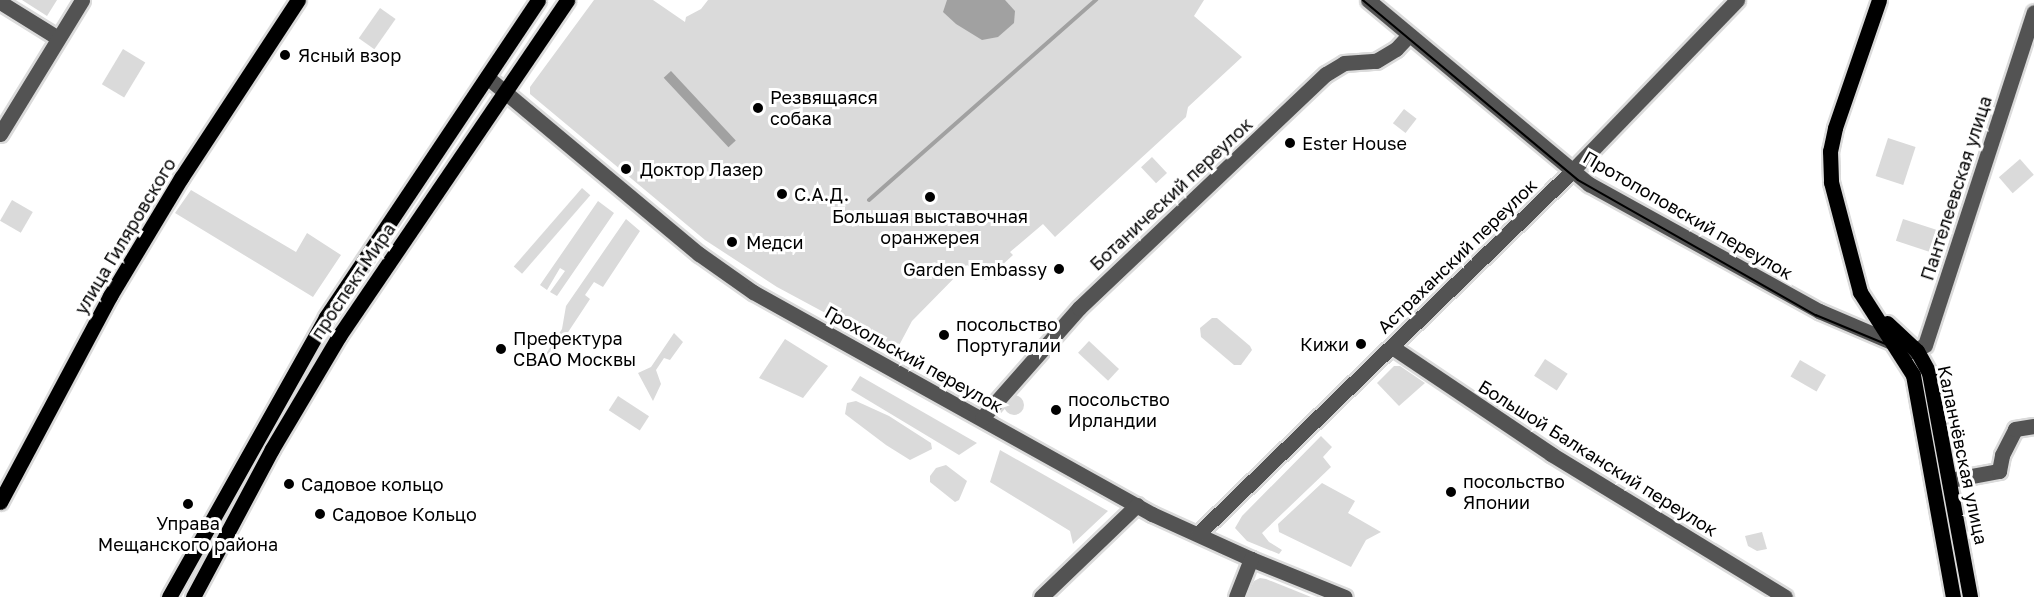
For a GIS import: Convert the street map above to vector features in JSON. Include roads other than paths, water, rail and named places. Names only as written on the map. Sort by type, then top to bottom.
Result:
[{"type":"main road","name":"улица Гиляровского","points":[[0,502],[115,287],[181,178],[298,0]]},
{"type":"main road","name":"проспект Мира","points":[[169,597],[314,337],[538,0]]},
{"type":"main road","name":"проспект Мира","points":[[193,597],[272,449],[336,342],[567,0]]},
{"type":"main road","points":[[1869,307],[1853,274],[1831,182],[1830,151],[1847,90],[1879,0]]},
{"type":"main road","name":"Каланчёвская улица","points":[[1869,307],[1913,375],[1953,597]]},
{"type":"main road","name":"Каланчёвская улица","points":[[1869,307],[1917,351],[1929,374],[1970,597]]},
{"type":"street","points":[[0,134],[82,0]]},
{"type":"street","name":"Протопоповский переулок","points":[[1368,0],[1588,184],[1801,302],[1895,345]]},
{"type":"street","points":[[0,2],[58,38]]},
{"type":"street","name":"Астраханский переулок","points":[[1198,534],[1571,171],[1730,2]]},
{"type":"street","name":"Пантелеевская улица","points":[[1917,351],[1925,345],[2034,12]]},
{"type":"street","name":"Ботанический переулок","points":[[982,418],[1087,300],[1326,74],[1344,63],[1376,61],[1395,50],[1409,35]]},
{"type":"street","name":"Грохольский переулок","points":[[486,77],[721,270],[788,312],[1137,505],[1251,559],[1345,597]]},
{"type":"street","points":[[1895,345],[1917,351]]},
{"type":"street","name":"Большой Балканский переулок","points":[[1392,346],[1551,454],[1785,597]]},
{"type":"street","points":[[1950,480],[1999,471],[2002,455],[2015,429],[2034,426]]},
{"type":"street","points":[[1041,597],[1137,505]]},
{"type":"street","points":[[1236,597],[1251,559]]},
{"type":"waterway","points":[[869,200],[1096,0]]},
{"type":"tram line","points":[[1363,0],[1578,180],[1816,315],[1898,349],[1911,359],[1920,385],[1958,597]]},
{"type":"place","name":"Ясный взор","points":[[285,55]]},
{"type":"place","name":"Резвящаяся собака","points":[[758,108]]},
{"type":"place","name":"Ester House","points":[[1290,143]]},
{"type":"place","name":"Доктор Лазер","points":[[626,169]]},
{"type":"place","name":"С.А.Д.","points":[[782,194]]},
{"type":"place","name":"Большая выставочная оранжерея","points":[[930,197]]},
{"type":"place","name":"Медси","points":[[732,242]]},
{"type":"place","name":"Garden Embassy","points":[[1059,269]]},
{"type":"place","name":"посольство Португалии","points":[[944,335]]},
{"type":"place","name":"Кижи","points":[[1361,344]]},
{"type":"place","name":"Префектура СВАО Москвы","points":[[501,349]]},
{"type":"place","name":"посольство Ирландии","points":[[1056,410]]},
{"type":"place","name":"Садовое кольцо","points":[[289,484]]},
{"type":"place","name":"посольство Японии","points":[[1451,492]]},
{"type":"place","name":"Управа Мещанского района","points":[[188,504]]},
{"type":"place","name":"Садовое Кольцо","points":[[320,514]]}]
